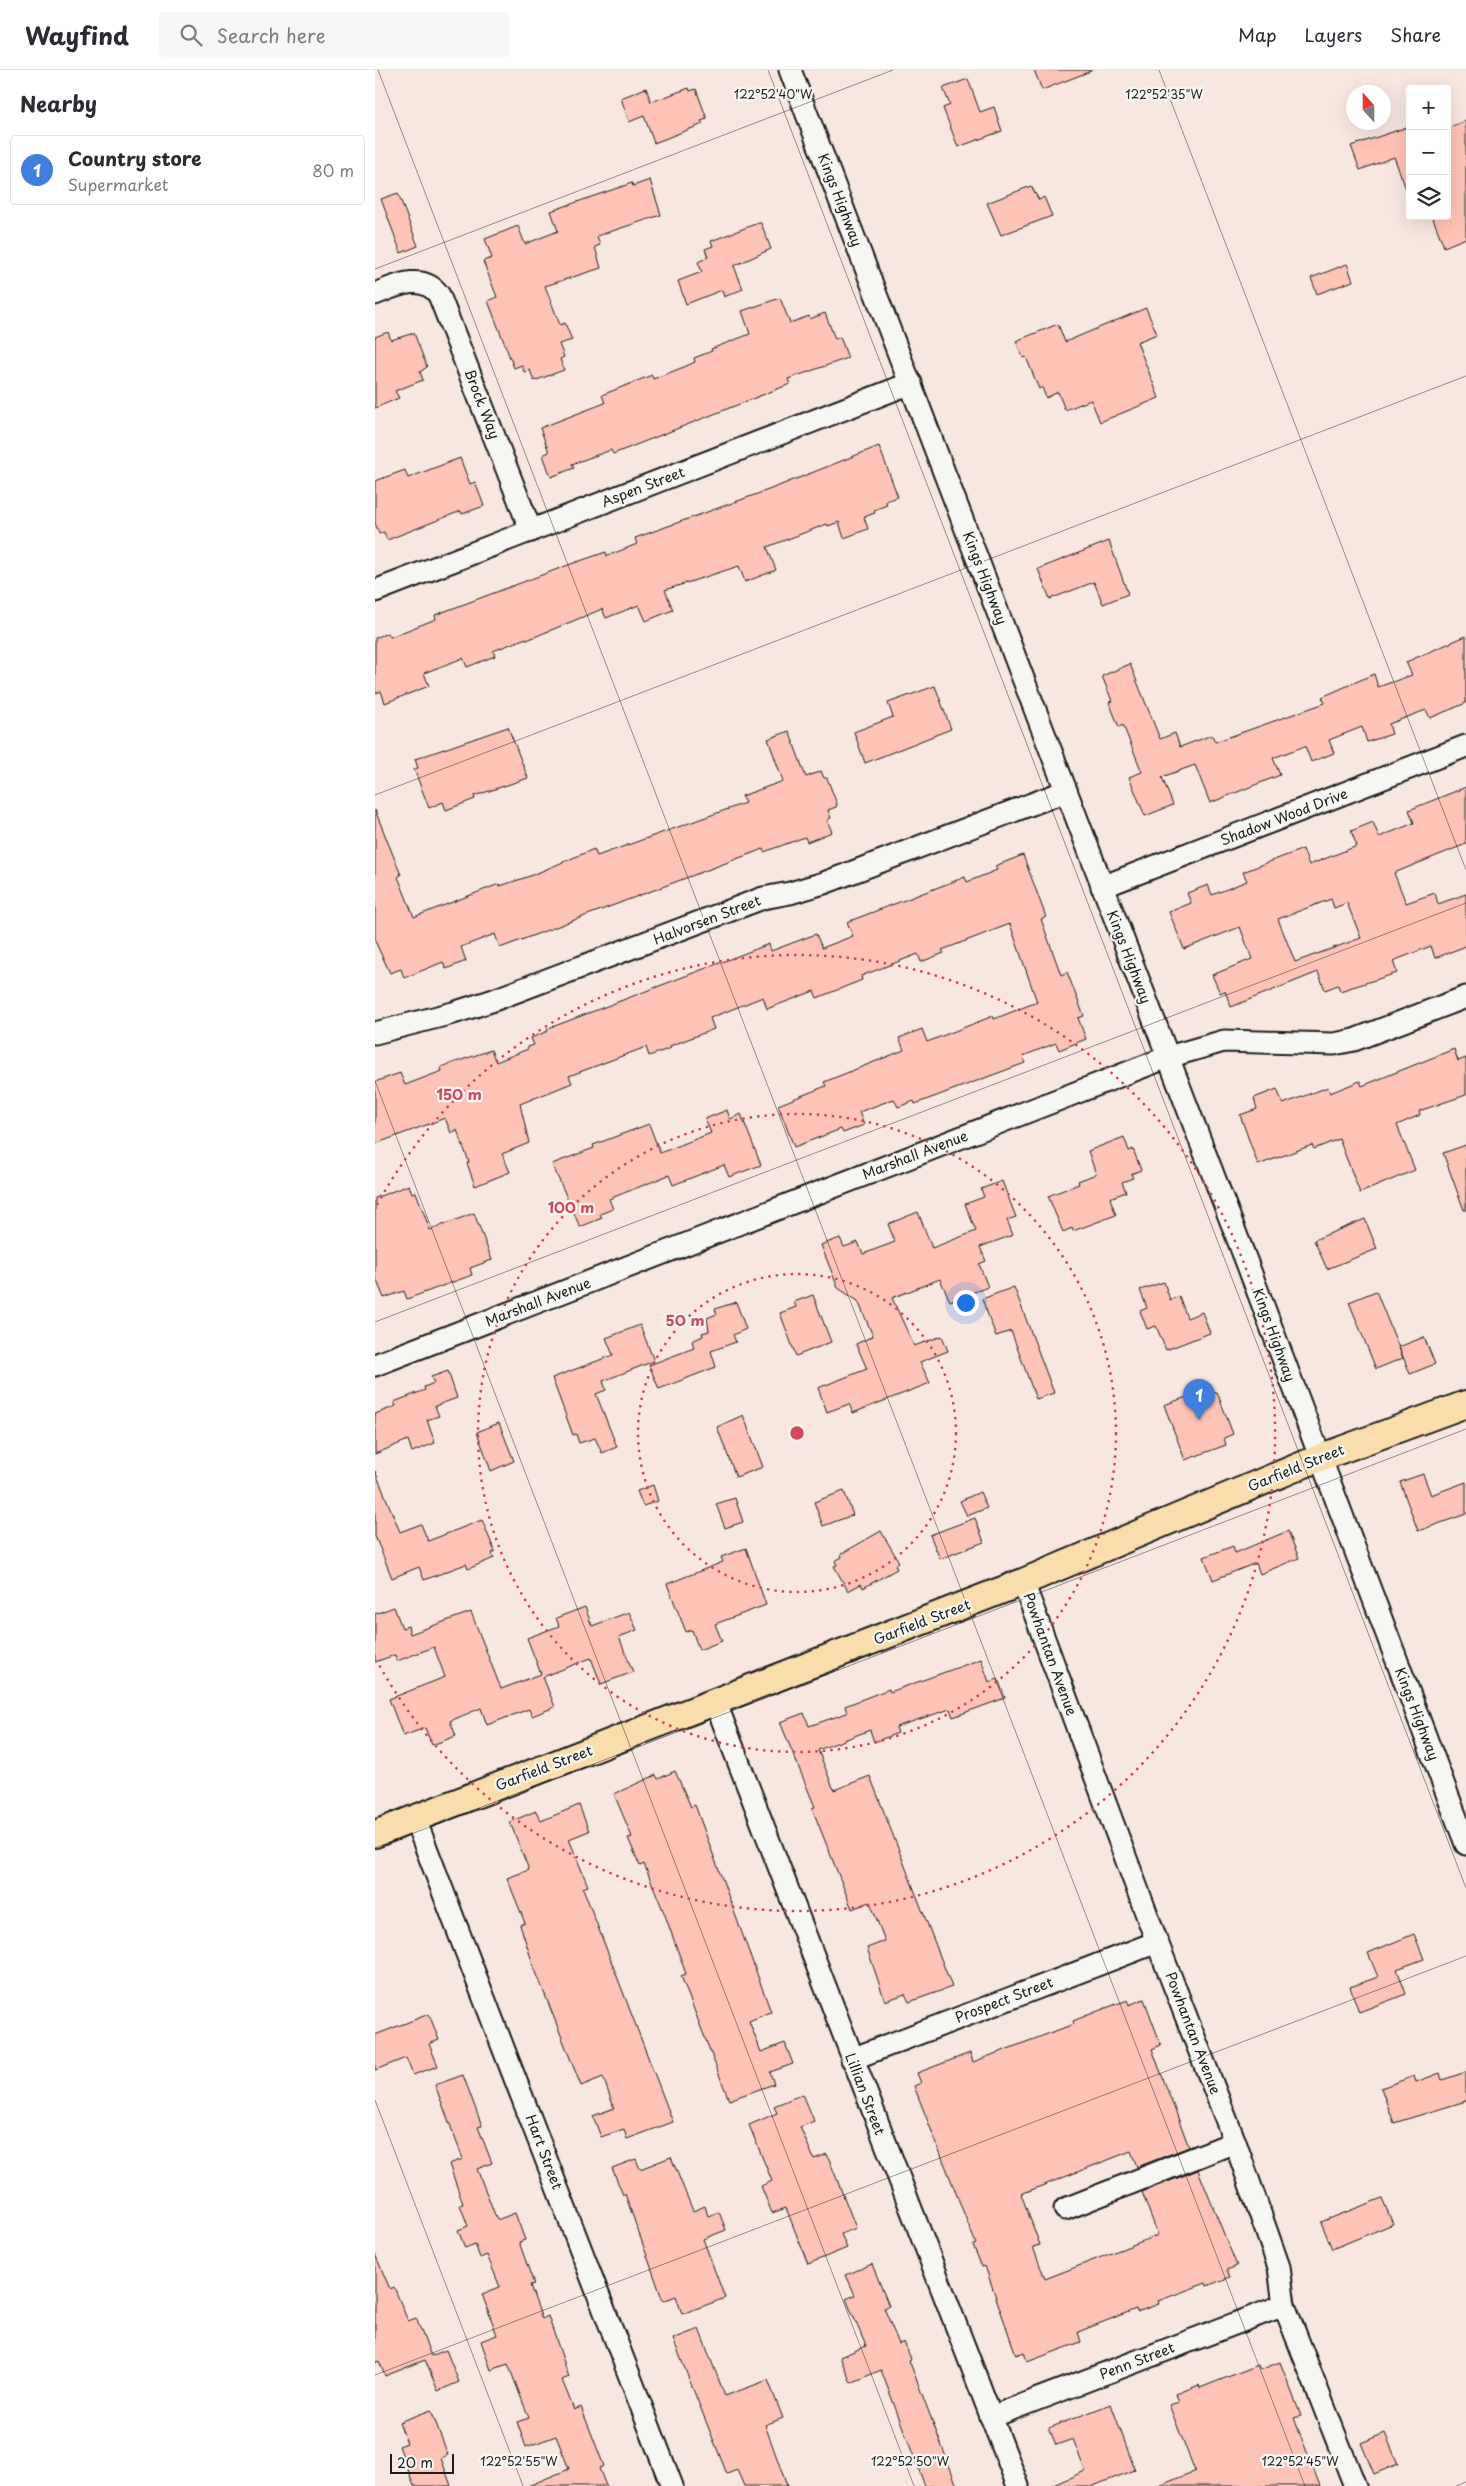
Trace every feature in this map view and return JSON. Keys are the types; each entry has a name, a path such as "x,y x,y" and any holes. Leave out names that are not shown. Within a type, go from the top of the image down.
{"main road":[{"name":"Garfield Street","path":"375,1834 1023,1582 1319,1458 1466,1404"}],"street":[{"name":"Kings Highway","path":"790,70 911,383 1466,1844"},
{"name":"Brock Way","path":"375,294 404,282 424,283 435,289 439,295 531,531"},
{"name":"Aspen Street","path":"375,591 911,383"},
{"name":"Shadow Wood Drive","path":"1103,887 1466,746"},
{"name":"Halvorsen Street","path":"375,1033 491,1001 763,898 824,883 1066,791"},
{"name":"Marshall Avenue","path":"375,1365 1167,1057 1224,1041 1335,1044 1354,1040 1466,997"},
{"name":"Powhantan Avenue","path":"1023,1582 1157,1942 1235,2142 1279,2267 1284,2305 1355,2486"},
{"name":"Lillian Street","path":"715,1702 1018,2486"},
{"name":"Hart Street","path":"415,1819 672,2486"},
{"name":"Prospect Street","path":"852,2059 1157,1942"},
{"path":"1065,2209 1235,2142"},
{"name":"Penn Street","path":"991,2418 1284,2305"}],"building":[{"path":"1034,70 1091,70 1091,71 1042,90"},
{"path":"968,79 980,112 994,107 1002,131 958,147 943,108 950,105 943,88"},
{"path":"646,88 651,102 689,88 690,91 696,89 707,119 701,121 703,124 654,143 644,116 629,122 621,98"},
{"path":"1466,121 1466,238 1444,247 1434,220 1451,220 1451,127"},
{"path":"1406,127 1406,189 1394,157 1360,170 1351,146"},
{"path":"650,180 661,215 597,236 600,245 595,247 601,268 545,286 560,325 565,323 572,340 559,344 564,357 560,359 564,370 534,381 530,370 524,372 522,365 514,368 488,301 497,297 483,261 492,258 485,239 518,226 525,244 558,231 551,211 632,183 633,186"},
{"path":"1031,186 1039,200 1044,197 1052,216 1001,235 987,203"},
{"path":"398,193 418,246 401,253 381,199"},
{"path":"761,223 771,249 734,266 743,289 724,297 722,290 686,304 678,281 702,272 698,262 708,257 705,249 713,246 711,241"},
{"path":"1347,264 1353,281 1317,294 1311,278"},
{"path":"780,298 790,323 809,316 810,319 825,313 835,339 840,337 848,358 788,379 790,384 613,454 611,450 572,464 574,468 551,477 543,455 549,452 540,428 605,403 602,395 652,375 653,379 684,367 695,362 694,358 712,351 711,349 750,334 742,311"},
{"path":"1146,308 1157,334 1137,342 1159,398 1100,422 1091,400 1065,410 1058,392 1046,398 1042,387 1039,389 1026,357 1023,358 1016,341 1058,324 1065,342"},
{"path":"388,332 391,340 414,333 427,367 420,372 423,380 395,391 399,398 375,408 375,337"},
{"path":"879,446 898,497 886,501 887,505 874,510 875,513 864,517 868,529 844,538 839,522 828,526 827,524 767,547 776,570 745,582 739,566 665,590 673,610 646,621 639,605 606,618 602,609 527,640 526,638 493,651 495,656 467,667 463,658 424,673 429,686 385,703 381,691 375,694 375,638 388,633 390,637 436,619 435,615 571,564 606,552 607,556 637,544 635,538 771,489"},
{"path":"460,458 470,484 475,482 484,506 462,514 461,511 387,540 384,532 379,534 375,523 375,481 405,470 408,478"},
{"path":"1109,541 1128,594 1103,604 1094,582 1050,599 1038,569"},
{"path":"1466,636 1466,703 1430,718 1426,710 1389,724 1392,734 1367,742 1362,727 1329,740 1334,753 1311,762 1305,746 1273,758 1280,775 1210,803 1195,765 1162,777 1173,805 1145,816 1129,777 1142,772 1123,725 1119,727 1109,702 1112,701 1102,676 1130,664 1160,739 1175,733 1180,747 1212,735 1215,742 1325,703 1322,697 1374,674 1378,687 1412,675 1406,662"},
{"path":"935,686 951,729 865,763 854,732 893,717 888,703"},
{"path":"508,727 528,778 474,796 475,799 446,810 443,802 429,808 414,769 418,768 415,759"},
{"path":"789,731 806,777 821,771 824,778 827,778 837,804 836,807 828,810 831,818 827,820 832,832 807,842 805,837 764,852 763,849 500,948 495,934 461,947 466,961 446,969 443,962 404,978 401,969 390,973 375,941 375,810 401,875 398,877 414,917 499,884 500,886 530,876 594,849 597,856 745,803 742,796 783,781 768,739"},
{"path":"1466,787 1466,844 1394,873 1406,903 1435,893 1438,904 1466,894 1466,946 1435,958 1431,946 1393,961 1397,973 1340,991 1338,985 1325,990 1318,972 1231,1007 1225,991 1220,993 1212,975 1252,959 1240,927 1184,949 1169,912 1191,903 1187,893 1208,885 1212,895 1247,881 1243,872 1303,849 1309,865 1357,846 1351,831 1373,822 1379,837 1414,823 1409,810","holes":["1331,899 1334,908 1347,903 1361,938 1295,962 1278,919"]},
{"path":"1023,855 1046,917 1041,919 1061,975 1067,972 1084,1016 1078,1018 1086,1039 1059,1050 1056,1043 1023,1056 1025,1063 915,1104 914,1101 898,1107 894,1099 859,1112 864,1125 843,1133 841,1129 794,1147 778,1105 826,1086 824,1082 904,1050 899,1038 922,1029 927,1042 993,1016 994,1019 1037,1002 1010,924 942,950 944,953 921,962 918,954 861,976 862,980 817,998 814,991 767,1009 763,997 710,1018 714,1029 670,1046 671,1048 649,1056 646,1047 569,1076 572,1083 520,1104 529,1143 502,1154 510,1172 475,1186 467,1163 469,1162 457,1130 451,1133 445,1118 375,1144 375,1082 400,1073 405,1085 442,1071 441,1067 491,1050 496,1062 528,1049 528,1047 534,1045 531,1038 548,1031 547,1029 769,944 771,951 816,934 822,948 853,936 847,922 965,877 967,882 997,870 995,866"},
{"path":"1454,1049 1458,1061 1466,1058 1466,1095 1419,1111 1420,1115 1397,1125 1415,1170 1360,1193 1339,1139 1314,1149 1312,1145 1258,1165 1240,1115 1257,1109 1254,1098 1277,1089 1283,1104 1328,1087 1330,1093 1360,1081 1362,1086"},
{"path":"727,1110 730,1119 741,1114 761,1165 729,1177 724,1165 673,1185 669,1175 609,1199 613,1209 600,1214 602,1218 580,1227 552,1164 594,1148 593,1145 649,1124 660,1153 711,1133 705,1119"},
{"path":"1124,1137 1129,1151 1133,1149 1141,1170 1131,1174 1133,1178 1122,1182 1126,1192 1110,1198 1116,1215 1073,1231 1072,1228 1063,1232 1048,1196 1079,1184 1078,1181 1096,1174 1088,1151"},
{"path":"1466,1145 1466,1210 1464,1210 1443,1153"},
{"path":"1002,1181 1016,1217 1007,1220 1013,1235 980,1247 986,1261 979,1264 988,1287 950,1301 940,1279 892,1298 914,1346 942,1336 948,1351 920,1362 930,1383 853,1413 849,1404 827,1412 818,1388 867,1369 856,1344 873,1336 858,1301 838,1288 821,1245 840,1238 844,1247 858,1242 863,1254 895,1242 888,1224 918,1212 932,1248 976,1231 965,1204 984,1197 981,1189"},
{"path":"409,1185 412,1193 416,1192 430,1230 474,1213 492,1260 470,1268 472,1275 407,1299 404,1291 384,1298 375,1276 375,1198"},
{"path":"1365,1219 1377,1249 1327,1269 1314,1240"},
{"path":"1164,1282 1170,1300 1179,1296 1187,1318 1202,1312 1210,1333 1166,1350 1156,1326 1147,1329 1140,1311 1147,1308 1140,1290"},
{"path":"1014,1287 1054,1393 1036,1399 1011,1331 996,1336 982,1299"},
{"path":"1376,1291 1403,1358 1376,1369 1349,1302"},
{"path":"813,1295 831,1342 796,1356 780,1313 796,1307 794,1302"},
{"path":"736,1302 746,1329 733,1335 736,1342 711,1351 716,1367 659,1389 649,1365 694,1348 692,1341 703,1336 702,1333 709,1331 707,1318 717,1314 715,1309"},
{"path":"640,1325 654,1361 603,1381 606,1390 596,1394 617,1447 602,1453 595,1438 579,1443 576,1434 573,1435 552,1378 613,1355 606,1338"},
{"path":"1424,1337 1435,1364 1410,1374 1399,1347"},
{"path":"448,1371 457,1398 435,1406 439,1416 427,1420 435,1443 412,1452 408,1440 375,1454 375,1414 396,1406 394,1402 425,1390 424,1387 434,1383 431,1377"},
{"path":"1206,1390 1208,1395 1217,1392 1233,1434 1224,1438 1226,1445 1185,1460 1164,1405"},
{"path":"743,1415 763,1467 736,1477 717,1427"},
{"path":"499,1423 514,1461 491,1471 477,1432"},
{"path":"375,1471 400,1532 421,1524 428,1541 482,1520 495,1552 492,1553 494,1558 468,1569 466,1564 424,1580 419,1567 392,1578 375,1536"},
{"path":"1423,1474 1431,1495 1466,1482 1466,1514 1418,1531 1400,1482"},
{"path":"653,1485 658,1501 643,1506 637,1491"},
{"path":"844,1491 853,1515 823,1526 814,1502"},
{"path":"980,1492 987,1508 967,1516 960,1501"},
{"path":"735,1498 743,1522 725,1528 716,1504"},
{"path":"975,1518 984,1542 940,1559 930,1535"},
{"path":"881,1531 899,1562 895,1565 897,1569 863,1588 861,1584 848,1591 834,1566 837,1565 835,1561 842,1557 841,1554"},
{"path":"1288,1531 1299,1558 1260,1574 1256,1563 1213,1580 1204,1557 1233,1546 1235,1553"},
{"path":"746,1548 766,1605 715,1624 722,1641 699,1650 692,1630 686,1632 667,1584 723,1562 721,1557"},
{"path":"394,1607 402,1628 408,1626 410,1634 471,1612 501,1689 541,1674 527,1638 559,1626 556,1618 585,1607 592,1626 629,1612 637,1630 619,1637 633,1672 601,1684 591,1658 543,1677 555,1707 532,1716 529,1709 487,1725 481,1708 450,1721 456,1736 432,1745 425,1728 403,1736 389,1699 445,1677 434,1647 397,1661 395,1655 375,1662 375,1614"},
{"path":"981,1659 989,1682 998,1679 1005,1698 953,1717 950,1709 896,1727 898,1733 874,1742 870,1730 818,1750 834,1790 870,1776 952,1987 909,2002 905,1994 885,2001 867,1948 885,1941 870,1902 852,1909 812,1808 815,1807 780,1722 804,1713 809,1726 847,1713 845,1706 889,1689 890,1692"},
{"path":"675,1771 691,1807 695,1805 771,2012 749,2021 761,2052 785,2043 793,2064 770,2072 774,2084 729,2100 681,1976 686,1974 665,1915 644,1864 640,1866 628,1838 632,1837 614,1794 656,1775 658,1779"},
{"path":"579,1805 589,1831 569,1839 588,1886 583,1888 673,2122 627,2139 624,2129 601,2137 593,2116 614,2108 603,2077 581,2086 534,1967 520,1925 525,1923 507,1878 529,1870 510,1822 536,1811 541,1821"},
{"path":"1414,1934 1424,1959 1397,1969 1406,1994 1359,2012 1350,1987 1378,1977 1368,1953"},
{"path":"1144,1999 1161,2045 1152,2049 1189,2147 1137,2167 1131,2151 1021,2194 1040,2245 1033,2247 1045,2279 1158,2235 1142,2192 1198,2170 1237,2266 1227,2270 1230,2277 1207,2286 1206,2283 1158,2301 1159,2304 1137,2312 1136,2309 1078,2332 1081,2342 1027,2362 1024,2352 1016,2355 985,2266 982,2267 973,2245 976,2244 914,2086 921,2083 917,2073 970,2053 973,2062 1074,2024 1073,2021 1103,2009 1128,2000 1129,2005"},
{"path":"429,2014 439,2040 429,2044 438,2066 413,2075 406,2058 375,2070 375,2035"},
{"path":"1466,2072 1466,2101 1394,2123 1381,2088 1414,2076 1416,2082 1440,2073 1442,2080"},
{"path":"463,2075 482,2126 478,2127 492,2163 477,2169 497,2220 515,2213 525,2240 519,2242 534,2284 530,2285 542,2319 548,2316 569,2377 562,2380 574,2410 581,2407 604,2466 599,2468 606,2486 528,2486 569,2469 556,2436 526,2447 517,2422 529,2418 508,2364 491,2370 481,2341 497,2335 482,2294 500,2287 487,2255 480,2258 475,2244 465,2248 458,2230 468,2226 460,2205 463,2204 449,2164 463,2159 435,2085"},
{"path":"803,2094 814,2121 800,2127 814,2159 827,2154 856,2228 841,2234 847,2248 808,2264 786,2208 772,2213 761,2186 772,2181 749,2125 777,2113 774,2106"},
{"path":"671,2157 693,2211 705,2206 708,2216 719,2212 726,2230 703,2239 725,2298 682,2314 676,2296 663,2301 625,2194 623,2195 612,2168 636,2159 640,2169"},
{"path":"1382,2198 1393,2224 1332,2249 1321,2222"},
{"path":"375,2254 390,2289 394,2287 408,2321 416,2318 431,2356 446,2350 459,2382 438,2391 425,2360 385,2376 379,2361 375,2363"},
{"path":"872,2264 889,2306 884,2308 899,2344 904,2342 911,2359 909,2360 957,2486 925,2486 881,2370 851,2383 840,2357 866,2346 846,2299 855,2295 846,2275"},
{"path":"699,2329 725,2396 768,2380 783,2418 765,2425 787,2486 744,2486 737,2470 727,2474 673,2339"},
{"path":"1280,2362 1301,2416 1294,2418 1320,2486 1159,2486 1195,2471 1169,2405 1179,2402 1176,2394 1199,2385 1200,2388 1258,2365 1260,2370"},
{"path":"1111,2404 1135,2470 1093,2486 1051,2486 1085,2471 1073,2439 1056,2445 1049,2428"},
{"path":"431,2410 448,2455 441,2458 451,2486 414,2486 399,2446 407,2443 399,2422"},
{"path":"1385,2433 1398,2464 1374,2474 1361,2443"}],"place":[{"name":"Country store","path":"1199,1420"}]}
